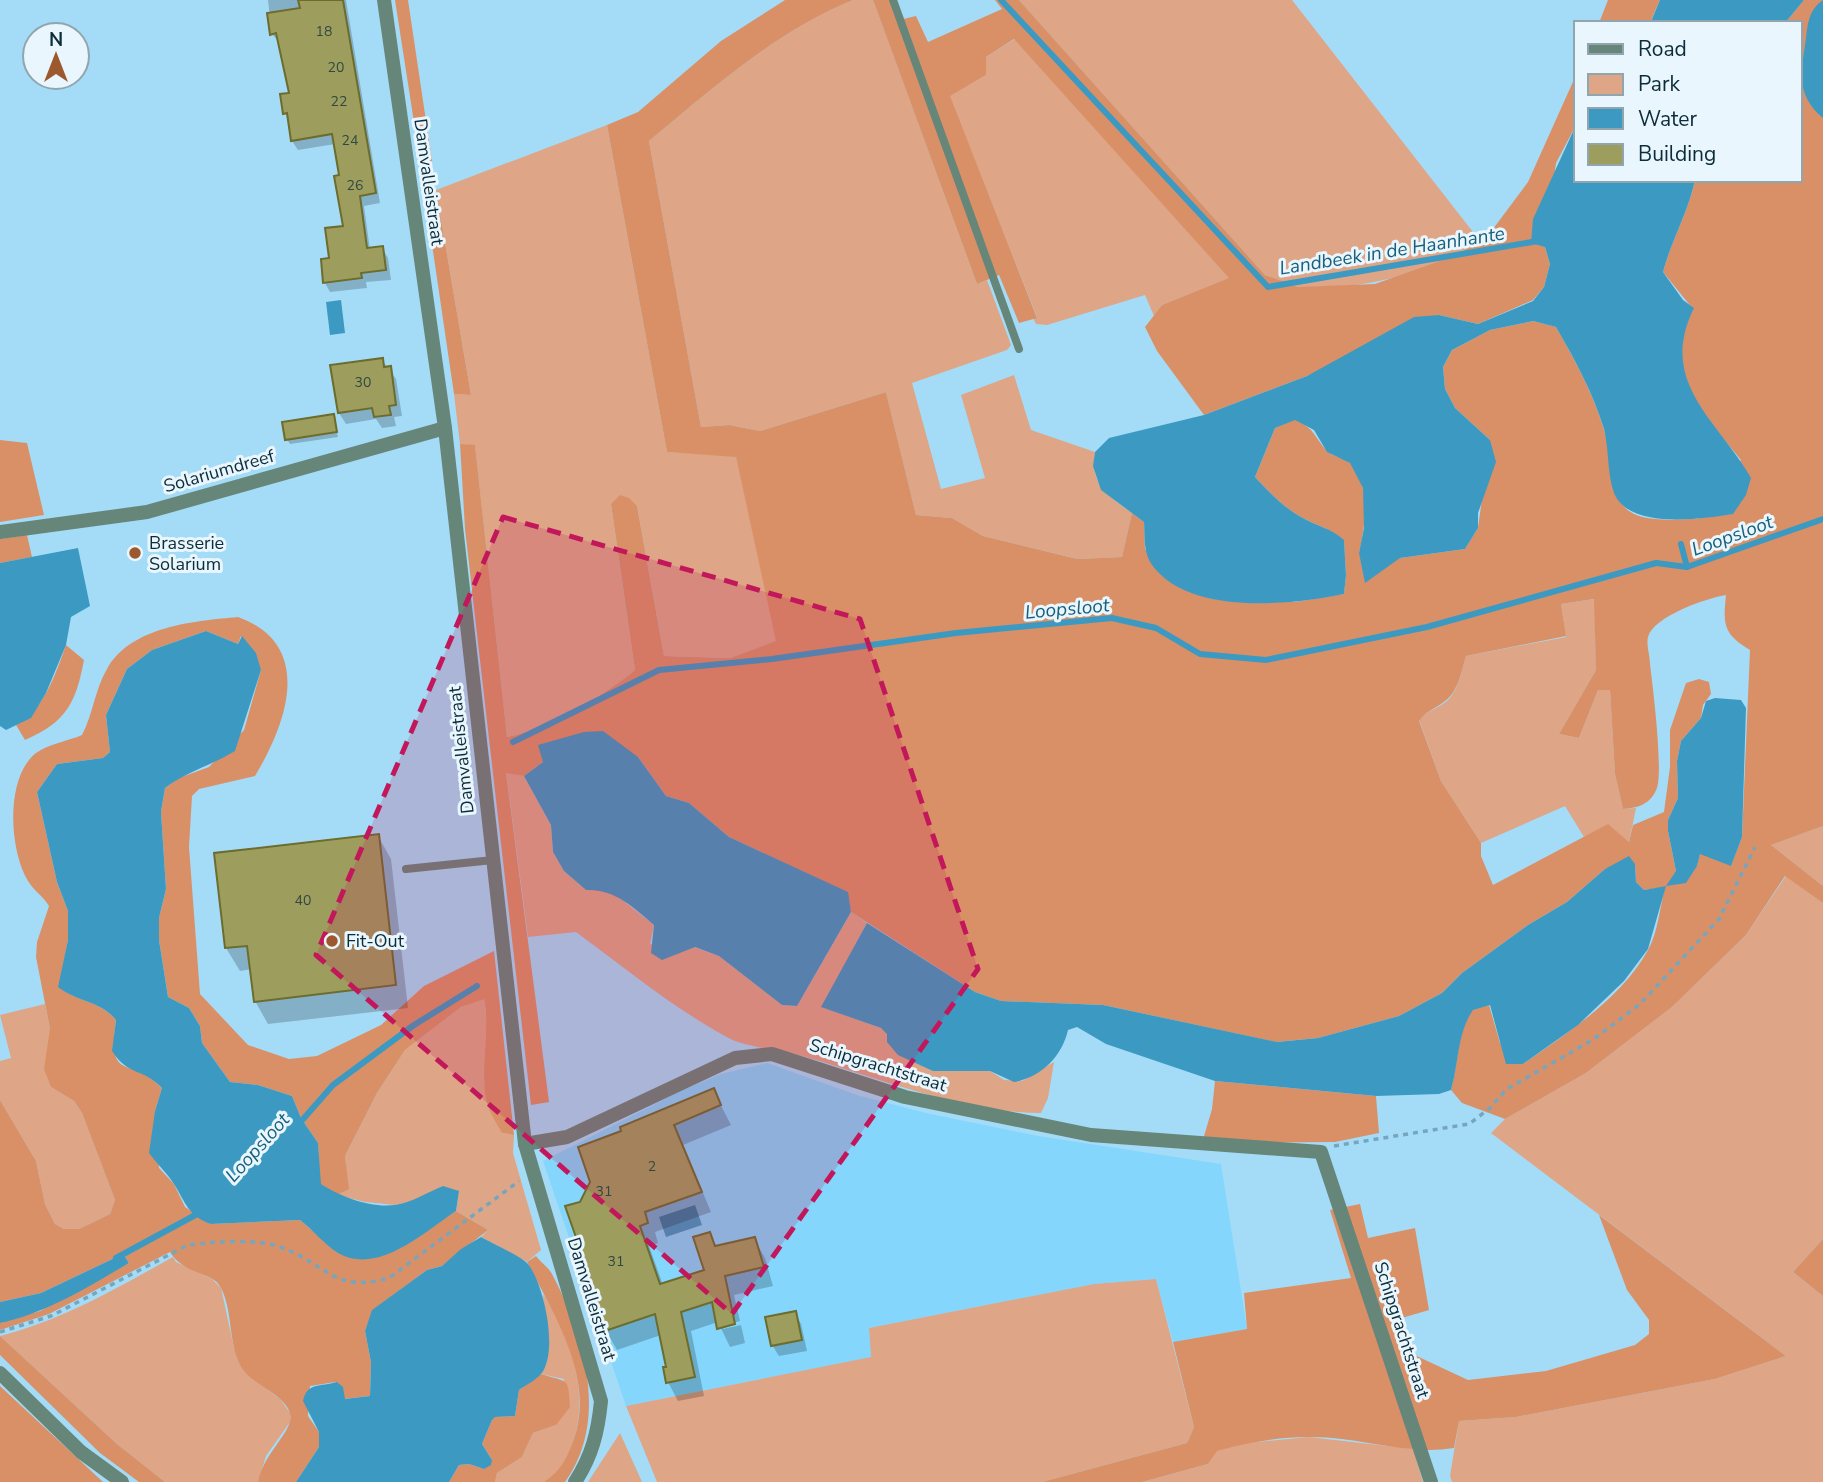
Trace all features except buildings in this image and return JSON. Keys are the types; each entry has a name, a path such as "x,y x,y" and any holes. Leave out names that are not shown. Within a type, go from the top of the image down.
{"street":[{"name":"Damvalleistraat","path":"384,0 445,428 525,1144 601,1401 599,1430 585,1467 575,1482"},
{"name":"Solariumdreef","path":"0,532 147,512 445,428"},
{"name":"Schipgrachtstraat","path":"525,1144 567,1137 734,1058 772,1054 905,1097 1091,1135 1321,1152 1431,1482"},
{"path":"0,1373 81,1452 122,1482"}],"lane":[{"path":"893,0 1019,349"},
{"path":"406,869 493,860"}],"path":[{"path":"1321,1152 1325,1148 1469,1124 1490,1108 1507,1089 1594,1039 1640,1004 1719,919 1755,847"},
{"path":"0,1332 51,1316 188,1245 209,1242 277,1245 306,1258 348,1284 366,1285 389,1278 532,1172"}],"highlighted area":[{"path":"503,517 860,619 978,969 732,1314 316,955"}],"shaded area":[{"path":"395,0 408,0 432,161 420,161"},
{"path":"785,0 853,0 824,13 771,45 649,141 701,427 729,425 760,431 886,392 916,515 952,518 983,536 1077,559 1122,557 1132,513 1144,522 1145,549 1174,582 1212,599 1295,602 1344,594 1344,541 1288,509 1255,477 1275,428 1295,419 1310,430 1328,452 1350,463 1357,472 1362,482 1365,506 1359,553 1400,558 1465,549 1478,528 1490,440 1455,408 1445,389 1443,367 1452,350 1490,330 1533,321 1556,327 1586,382 1603,426 1614,488 1622,504 1629,511 1644,517 1662,520 1698,519 1741,460 1700,408 1691,391 1684,372 1682,353 1685,332 1693,309 1663,272 1694,182 1802,182 1802,21 1787,21 1804,0 1823,0 1823,826 1771,845 1823,886 1823,903 1785,876 1746,935 1672,1007 1586,1073 1505,1119 1462,1103 1451,1090 1461,1035 1468,1016 1475,1009 1489,1005 1500,1043 1523,1064 1592,1014 1637,968 1648,950 1656,927 1665,887 1644,890 1636,882 1635,864 1605,869 1567,902 1528,925 1462,973 1442,993 1399,1016 1318,1038 1276,1042 1103,1005 1001,1001 975,992 851,912 847,892 729,837 689,803 666,796 638,757 543,762 524,776 506,773 549,1102 531,1105 465,529 460,444 475,445 507,737 539,728 574,711 635,670 611,504 620,495 629,498 637,506 664,656 730,658 776,641 736,457 667,452 607,125 638,112 721,41","holes":["1726,595 1725,621 1734,639 1750,650 1742,837 1731,865 1700,853 1697,866 1676,871 1668,831 1668,820 1678,798 1677,761 1681,741 1701,718 1703,705 1711,694 1709,682 1699,679 1686,683 1670,730 1670,767 1664,812 1633,825 1629,842 1608,824 1493,885 1481,856 1481,843 1441,781 1419,721 1453,692 1466,656 1566,636 1561,604 1594,599 1596,670 1559,734 1579,738 1598,690 1610,690 1615,774 1623,809 1634,808 1651,798 1659,778 1648,637 1652,629 1670,615"]},
{"path":"873,0 890,0 899,20 916,16 928,42 1002,9 995,0 1019,0 1265,275 1298,287 1375,284 1454,256 1487,237 1528,182 1574,79 1574,129 1556,163 1545,247 1550,264 1544,287 1533,300 1478,324 1439,315 1307,376 1204,415 1157,351 1145,327 1162,305 1229,278 1014,39 986,57 986,75 950,96 1037,318 1019,323 999,275 977,284"},
{"path":"1608,0 1660,0 1653,21 1600,21"},
{"path":"424,190 436,190 471,395 454,394"},
{"path":"0,440 27,443 44,515 0,522"},
{"path":"27,535 32,557 0,563 0,539"},
{"path":"238,617 262,630 278,646 286,666 287,687 277,733 255,776 199,789 192,796 189,847 200,994 248,1045 289,1059 317,1056 381,1025 424,986 494,951 514,1135 502,1133 487,1103 484,1078 484,999 461,1007 405,1050 377,1093 345,1156 349,1189 337,1195 320,1184 318,1143 301,1118 292,1096 258,1085 230,1082 202,1043 200,1026 189,1008 168,997 159,940 159,918 166,889 161,812 165,788 179,778 209,767 244,730 261,670 241,636 238,644 206,631 152,650 127,669 106,715 110,752 103,758 57,764 37,792 57,882 68,911 68,940 59,987 110,1014 116,1020 114,1040 118,1061 150,1078 162,1088 155,1111 159,1168 174,1184 185,1207 211,1224 300,1220 337,1252 393,1251 456,1211 488,1230 442,1266 427,1270 373,1310 365,1331 371,1362 370,1396 344,1399 336,1382 310,1386 308,1416 319,1432 319,1447 296,1482 258,1482 265,1464 288,1427 290,1413 281,1399 249,1377 239,1362 221,1288 212,1279 183,1265 170,1252 49,1314 0,1330 0,1323 40,1311 129,1263 123,1254 41,1293 0,1302 0,1100 36,1161 45,1204 55,1224 64,1229 79,1229 110,1214 115,1200 82,1113 74,1101 51,1087 44,1069 50,1029 36,957 37,942 49,906 28,881 17,851 13,814 19,779 26,764 36,753 82,735 107,669 132,643 165,628"},
{"path":"66,645 84,660 73,699 51,726 25,740 16,725 34,711 41,701"},
{"path":"767,1063 857,1095 926,1113 1038,1136 1221,1164 1247,1329 1173,1342 1156,1279 1094,1284 869,1328 872,1357 626,1406 543,1161 681,1091 721,1074"},
{"path":"1215,1081 1376,1096 1379,1133 1335,1142 1202,1143 1212,1109"},
{"path":"1360,1204 1368,1238 1415,1228 1429,1310 1395,1320 1406,1351 1468,1380 1546,1371 1635,1345 1649,1334 1649,1320 1627,1290 1599,1215 1786,1356 1715,1379 1516,1417 1459,1421 1454,1448 1418,1450 1345,1439 1285,1438 1217,1451 1208,1464 1142,1482 1042,1482 1187,1443 1194,1427 1173,1342 1247,1329 1244,1293 1351,1278 1330,1210"},
{"path":"1823,1239 1823,1296 1793,1272"},
{"path":"536,1256 551,1273 565,1300 575,1325 588,1379 586,1433 578,1458 565,1482 544,1482 559,1469 574,1439 579,1416 579,1393 568,1347 527,1262"},
{"path":"0,1336 117,1444 165,1482 139,1482 100,1453 0,1355"},
{"path":"541,1374 562,1380 569,1390 570,1407 556,1425 533,1433 522,1457 497,1473 495,1482 449,1482 459,1465 469,1464 484,1469 492,1460 482,1444 492,1420 494,1417 515,1416 519,1390"},
{"path":"0,1386 103,1482 0,1482"}],"green space":[{"path":"853,0 873,0 977,284 987,280 1011,345 1007,350 912,383 941,489 985,478 961,395 1014,375 1031,430 1095,452 1095,473 1098,481 1108,494 1132,513 1122,557 1077,559 983,536 952,518 916,515 886,392 760,431 729,425 701,427 649,141 771,45 824,13"},
{"path":"1019,0 1292,0 1480,241 1416,271 1371,283 1300,287 1265,275"},
{"path":"1015,39 1230,278 1162,305 1154,316 1145,295 1047,325 1036,324 1033,318 1037,317 949,96 986,75 986,57"},
{"path":"607,125 667,452 736,456 777,641 730,658 664,656 637,506 611,504 635,670 608,690 557,720 507,737 475,446 460,444 454,394 471,395 436,190"},
{"path":"1595,599 1596,670 1559,734 1579,738 1598,690 1610,690 1615,774 1623,809 1636,808 1629,842 1608,825 1584,837 1565,806 1481,843 1441,781 1419,720 1451,696 1466,656 1566,637 1561,604"},
{"path":"506,772 524,776 551,825 553,852 564,871 586,890 603,889 616,895 654,925 650,944 686,950 694,947 719,956 782,1005 797,1006 851,912 867,923 822,1007 881,1028 933,1071 990,1071 1004,1080 1022,1081 1054,1062 1048,1098 1041,1113 980,1107 950,1100 802,1056 733,1040 686,1013 576,932 528,937"},
{"path":"1823,826 1823,886 1771,845"},
{"path":"1786,876 1823,903 1823,1239 1793,1272 1823,1296 1823,1482 1452,1482 1450,1476 1459,1421 1516,1417 1715,1379 1786,1356 1491,1133 1505,1119 1586,1073 1672,1007 1746,935"},
{"path":"484,998 489,1040 484,1082 502,1133 514,1135 513,1153 541,1250 527,1262 481,1237 488,1230 456,1211 459,1191 395,1205 365,1202 337,1195 348,1189 345,1156 377,1093 405,1050 461,1007"},
{"path":"45,1004 50,1029 51,1087 74,1101 82,1113 115,1200 110,1214 79,1229 64,1229 55,1224 45,1204 36,1161 0,1100 0,1061 11,1058 0,1015"},
{"path":"173,1257 176,1262 212,1279 221,1288 234,1348 245,1372 281,1400 290,1413 290,1422 266,1456 258,1482 165,1482 117,1444 0,1336 68,1312"},
{"path":"1156,1279 1194,1427 1187,1443 1042,1482 657,1482 626,1406 871,1357 869,1328 1094,1284"},
{"path":"543,1294 564,1333 577,1375 579,1418 574,1439 562,1466 548,1480 495,1482 497,1473 522,1457 533,1433 556,1425 564,1379 541,1374 547,1362"},
{"path":"620,1433 642,1482 588,1482"},
{"path":"1309,1437 1413,1449 1423,1482 1142,1482 1208,1464 1216,1451 1246,1443"}],"water":[{"path":"1660,0 1804,0 1787,21 1652,19"},
{"path":"1823,0 1823,118 1808,100 1802,71 1810,17"},
{"path":"1574,129 1574,182 1694,182 1663,272 1683,300 1694,308 1684,334 1683,358 1687,379 1696,399 1751,478 1746,495 1733,514 1668,519 1635,513 1622,505 1612,486 1604,429 1583,377 1556,327 1533,321 1490,330 1452,350 1443,367 1445,389 1455,408 1490,440 1496,462 1478,513 1478,528 1465,549 1400,558 1365,583 1359,553 1364,528 1363,488 1350,463 1327,452 1314,430 1295,420 1275,428 1255,477 1288,509 1344,540 1344,594 1270,603 1215,599 1190,593 1169,581 1152,565 1147,555 1144,522 1101,490 1093,466 1095,452 1109,438 1204,415 1307,376 1414,317 1439,315 1478,324 1533,301 1544,287 1550,264 1545,247 1531,243 1533,219"},
{"path":"341,300 345,333 330,335 326,302"},
{"path":"78,548 90,606 71,617 66,645 46,693 31,718 6,730 0,726 0,563"},
{"path":"206,631 238,644 242,636 256,653 261,670 235,751 165,788 161,812 166,889 159,918 159,940 168,997 189,1008 200,1026 202,1043 230,1082 258,1085 292,1096 301,1118 318,1143 321,1184 337,1193 376,1205 407,1202 443,1186 459,1191 456,1211 415,1240 384,1255 353,1259 338,1253 300,1220 211,1224 197,1217 149,1153 155,1111 162,1088 148,1077 124,1065 112,1051 116,1020 110,1014 58,987 68,940 68,911 57,882 37,792 57,764 103,758 110,752 106,715 127,669 152,650"},
{"path":"1715,698 1741,700 1746,708 1742,837 1731,866 1700,854 1697,866 1686,883 1666,886 1676,871 1668,820 1678,798 1677,761 1681,741 1701,718 1706,701"},
{"path":"603,731 638,757 666,796 689,803 729,837 848,892 851,912 797,1006 782,1005 719,956 695,947 662,960 651,953 654,925 623,900 596,890 586,890 564,871 553,852 551,825 524,776 543,762 538,745 584,732"},
{"path":"1629,856 1635,864 1636,882 1644,890 1666,886 1648,949 1624,981 1578,1025 1523,1064 1506,1064 1490,1005 1473,1010 1461,1038 1451,1090 1439,1094 1376,1096 1215,1081 1106,1044 1077,1027 1068,1030 1056,1057 1049,1064 1024,1079 1014,1082 990,1071 933,1071 898,1055 887,1042 887,1034 881,1028 821,1007 867,923 975,992 1001,1001 1103,1005 1277,1042 1318,1038 1399,1016 1442,993 1462,973 1528,925 1567,902 1605,869"},
{"path":"695,1205 702,1225 666,1237 659,1217"},
{"path":"481,1237 528,1264 544,1302 549,1335 546,1364 539,1376 519,1390 515,1416 495,1417 492,1420 482,1444 492,1460 491,1465 484,1469 469,1464 459,1465 449,1482 296,1482 319,1447 319,1432 303,1401 308,1391 315,1386 337,1382 343,1387 345,1399 370,1396 371,1362 365,1331 372,1310 427,1270 442,1266 461,1249"},
{"path":"123,1254 129,1263 83,1290 34,1313 0,1323 0,1302 41,1293"}],"waterway":[{"name":"Landbeek in de Haanhante","path":"1001,0 1268,287 1538,241"},
{"name":"Loopsloot","path":"513,742 659,670 772,659 956,633 1112,618 1156,628 1200,654 1266,660 1427,627 1656,563 1687,567 1823,519"},
{"name":"Landbeek in de Haanhante","path":"1681,544 1687,567"},
{"name":"Loopsloot","path":"297,1126 333,1085 414,1025 477,986"},
{"name":"Loopsloot","path":"116,1258 199,1213"}],"place":[{"name":"Brasserie Solarium","path":"135,553"},
{"name":"Fit-Out","path":"332,941"}]}
